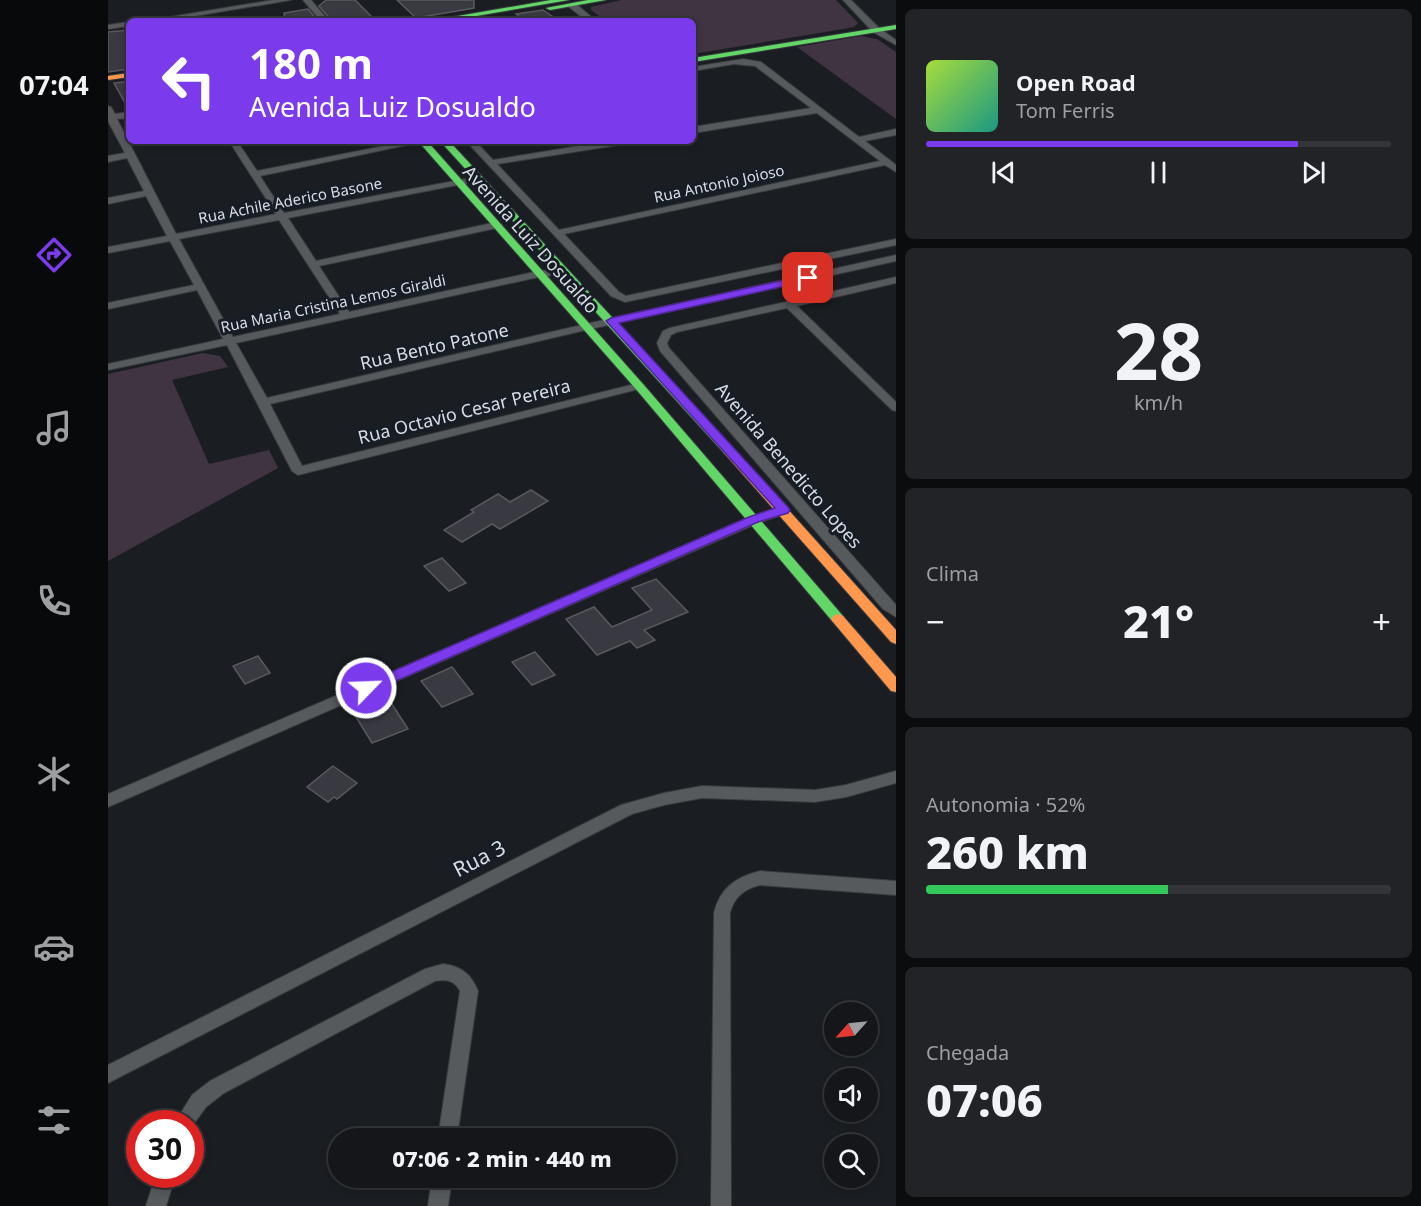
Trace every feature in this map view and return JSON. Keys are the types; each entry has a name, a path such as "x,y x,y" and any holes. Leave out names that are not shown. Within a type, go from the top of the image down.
{"street":[{"path":"170,18 287,0"},
{"path":"307,0 322,18"},
{"path":"454,18 568,2 602,0"},
{"path":"847,0 876,30 896,43"},
{"path":"486,18 568,2 588,18"},
{"path":"108,27 126,24"},
{"path":"696,60 896,27"},
{"path":"696,69 749,61 758,64 896,168"},
{"path":"108,72 126,69"},
{"path":"108,78 126,75"},
{"path":"696,130 817,110"},
{"path":"126,115 109,115 173,237 265,402"},
{"path":"858,140 896,132"},
{"path":"235,144 346,315"},
{"path":"255,174 407,144"},
{"name":"Avenida Luiz Dosualdo","path":"425,144 639,386 896,687"},
{"name":"Avenida Luiz Dosualdo","path":"447,144 783,510 896,639"},
{"path":"473,144 615,294 624,299 896,242"},
{"path":"490,163 607,144"},
{"path":"108,159 129,155"},
{"name":"Rua Antonio Joioso","path":"556,233 887,162"},
{"name":"Rua Achile Aderico Basone","path":"108,250 478,178"},
{"path":"108,201 150,193"},
{"path":"312,265 497,225"},
{"name":"Rua Bento Patone","path":"265,402 611,321 896,258"},
{"name":"Rua Maria Cristina Lemos Giraldi","path":"108,367 539,274 564,271"},
{"path":"789,304 896,280"},
{"path":"108,306 201,286"},
{"path":"789,304 896,408"},
{"name":"Avenida Benedicto Lopes","path":"789,304 674,330 663,338 664,349 880,597 896,612"},
{"name":"Rua Octavio Cesar Pereira","path":"265,402 298,471 639,386"},
{"path":"108,801 754,520 783,510"},
{"name":"Rua 3","path":"108,1074 627,809 658,799 692,794 725,792 770,797 815,796 856,789 896,777"},
{"path":"721,1206 722,913 729,895 739,885 752,879 768,878 896,888"},
{"path":"193,1110 199,1101 217,1087 431,974 443,971 455,973 465,980 470,991 449,1128"},
{"path":"156,1206 162,1188"},
{"path":"438,1206 441,1188"}],"shaded area":[{"path":"621,0 836,0 858,23 854,27 696,53 696,18 602,18 591,10 591,7"},
{"path":"861,36 877,39 896,52 896,119 797,47"},
{"path":"203,353 220,356 228,367 172,380 209,464 269,450 278,468 108,561 108,374"}],"building":[{"path":"326,0 355,0 373,18 329,18 319,6"},
{"path":"397,0 474,0 474,8 416,18"},
{"path":"308,9 316,18 285,18 284,13"},
{"path":"543,10 555,18 521,18 516,14"},
{"path":"126,30 126,69 108,72 108,32"},
{"path":"126,81 126,105 114,83"},
{"path":"531,490 548,501 500,529 492,524 462,542 444,530 498,494 510,502"},
{"path":"442,558 466,583 449,591 424,566"},
{"path":"656,579 688,612 644,630 655,640 637,648 630,641 597,655 566,619 594,607 612,627 652,610 632,588"},
{"path":"535,652 555,675 532,685 512,662"},
{"path":"258,656 270,673 245,684 233,666"},
{"path":"452,667 473,694 442,707 421,681"},
{"path":"388,698 408,729 372,743 353,712"},
{"path":"333,766 357,783 337,799 334,797 328,802 307,787"}],"traffic: fast":[{"path":"452,18 565,0"},
{"path":"550,8 602,0"},
{"path":"696,60 896,27"},
{"path":"425,144 639,386 838,619"},
{"path":"447,144 729,451"}],"traffic: slow":[{"path":"108,78 126,75"},
{"path":"729,451 896,639"},
{"path":"838,619 896,687"}],"route":[{"path":"366,688 754,520 783,510 611,321 808,278"}]}
